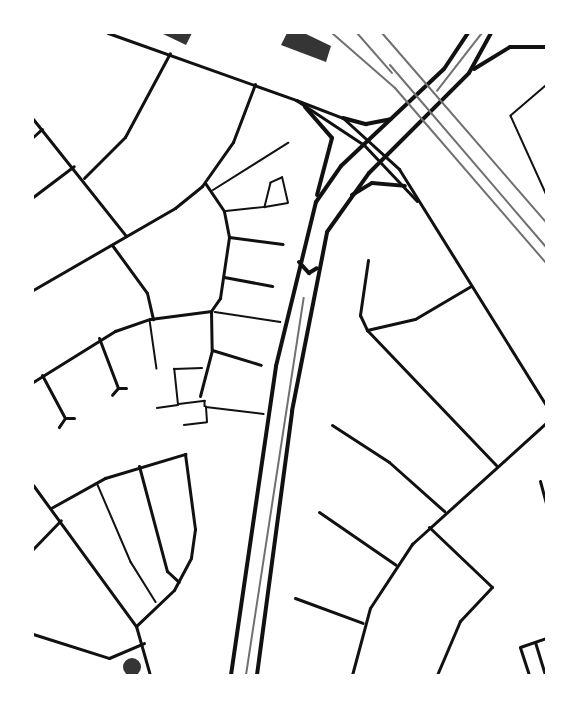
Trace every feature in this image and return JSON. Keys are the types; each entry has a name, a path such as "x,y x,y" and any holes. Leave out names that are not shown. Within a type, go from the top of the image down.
{"main road":[{"path":"316,202 331,177 444,69 468,33"},
{"path":"469,73 492,33"},
{"path":"257,675 264,589 317,268 327,232 349,196 469,73 510,47 546,47"},
{"path":"231,675 276,366 298,261 332,142 325,126 305,107"},
{"path":"343,118 366,124 392,119"},
{"path":"349,196 372,183 405,186"},
{"path":"298,261 309,273 317,268"}],"street":[{"path":"108,33 170,53 343,118 386,156 420,204 546,405"},
{"path":"84,178 125,137 170,53"},
{"path":"33,290 175,208 205,183 233,142 255,84"},
{"path":"296,99 364,145 382,160 420,204"},
{"path":"33,119 84,178 126,236"},
{"path":"33,137 42,129"},
{"path":"213,190 288,143"},
{"path":"33,197 74,166"},
{"path":"200,396 202,375 210,369 211,311 224,276 229,237 224,211 213,190 205,183"},
{"path":"229,237 284,244"},
{"path":"112,245 147,293 152,319"},
{"path":"368,260 360,315 367,330 496,465"},
{"path":"224,276 272,286"},
{"path":"367,330 415,319 471,286"},
{"path":"33,382 99,338 152,319 211,311"},
{"path":"99,338 118,388"},
{"path":"212,350 261,365"},
{"path":"42,375 65,418"},
{"path":"112,395 118,388 126,388"},
{"path":"65,418 74,418"},
{"path":"59,427 65,418"},
{"path":"352,675 364,624 396,565 444,511 546,423"},
{"path":"332,425 389,462 444,511"},
{"path":"51,508 97,482 139,466 185,454 195,536 179,582 159,606 136,626"},
{"path":"139,466 167,572 179,582"},
{"path":"540,481 546,503"},
{"path":"33,485 61,520 136,626 144,643 150,675"},
{"path":"319,512 396,565"},
{"path":"33,549 61,520"},
{"path":"428,527 492,587 460,621 437,675"},
{"path":"295,598 364,624"},
{"path":"33,634 109,658 144,643"},
{"path":"529,675 520,646 546,638"},
{"path":"535,642 545,675"}],"lane":[{"path":"224,211 265,207 288,203 282,178 271,183 265,207"},
{"path":"152,319 157,369"}],"path":[{"path":"546,86 511,116 546,193"},
{"path":"211,311 280,322"},
{"path":"178,405 174,369 200,366 202,375"},
{"path":"157,408 205,401 207,422 184,425"},
{"path":"206,407 265,414"},
{"path":"97,482 131,562 159,606"}],"building":[{"path":"161,33 192,33 186,45"},
{"path":"287,33 304,33 331,46 326,62 281,45"},
{"path":"132,658 138,661 141,667 138,673 132,676 126,673 123,667 126,661"}],"tram line":[{"path":"437,91 482,33"},
{"path":"246,675 304,298"}],"railway":[{"path":"332,33 395,88 546,263"},
{"path":"357,33 392,73"},
{"path":"382,33 546,222"},
{"path":"390,65 546,247"}]}
